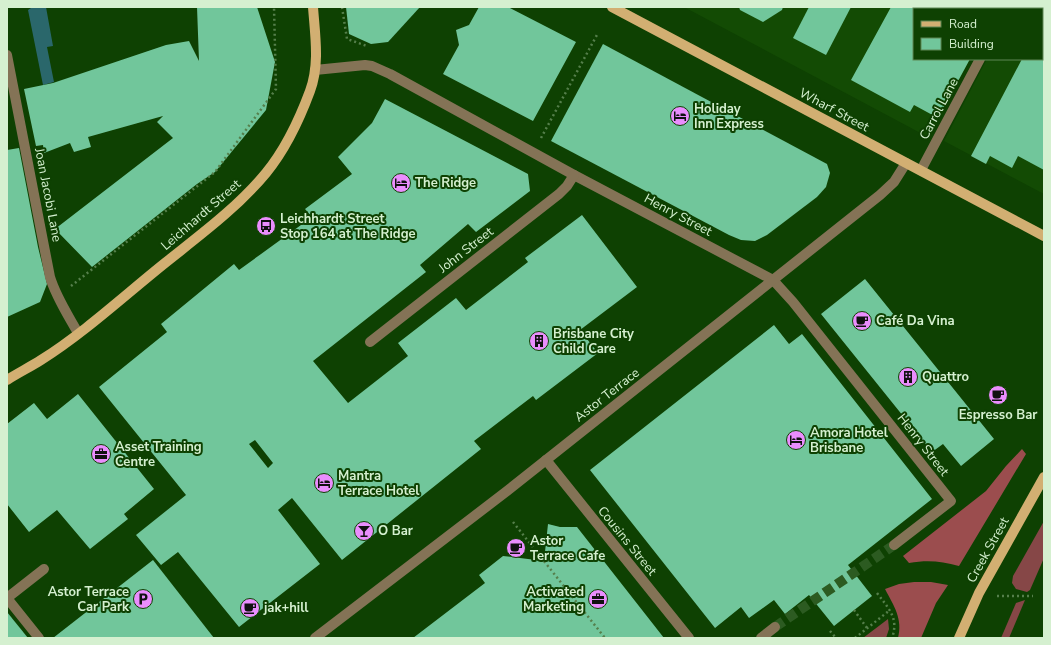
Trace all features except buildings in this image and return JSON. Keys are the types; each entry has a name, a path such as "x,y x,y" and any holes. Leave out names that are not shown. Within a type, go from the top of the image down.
{"main road":[{"name":"Leichhardt Street","path":"7,380 42,360 78,333 217,220 244,196 266,172 282,148 299,117 311,90 316,56 313,7"},
{"name":"Wharf Street","path":"612,7 1044,236"},
{"name":"Creek Street","path":"960,638 979,593 1044,477"}],"street":[{"name":"Joan Jacobi Lane","path":"7,55 52,282 60,301 78,333"},
{"name":"Carrol Lane","path":"921,170 979,60"},
{"name":"Henry Street","path":"315,70 355,65 372,66 390,74 574,175 773,280 793,302 951,501 894,545"},
{"name":"Astor Terrace","path":"315,638 546,460 889,188 906,163"},
{"name":"John Street","path":"370,342 559,194 567,186 574,175"},
{"name":"Cousins Street","path":"546,460 689,638"},
{"path":"39,638 7,598 44,568"},
{"path":"761,638 775,628"}],"path":[{"path":"71,286 214,172 276,89 274,7"},
{"path":"342,7 347,39"},
{"path":"541,139 598,33"},
{"path":"513,522 604,638"},
{"path":"877,593 890,610 894,620 895,630 892,638"},
{"path":"997,596 1033,596"},
{"path":"854,610 867,628"},
{"path":"854,638 890,610"},
{"path":"830,631 836,638"}],"shaded area":[{"path":"684,7 965,7 913,8 913,60 969,60 928,137"},
{"path":"1044,7 1044,194 944,141 986,60 1043,60"},
{"path":"1022,449 1026,454 959,566 934,562 909,563 903,556 986,491"},
{"path":"1044,521 1044,558 1030,590 1027,592 1016,589 1012,583 1013,576"},
{"path":"931,582 948,585 936,603 921,638 898,638 899,625 897,613 885,589 899,584"},
{"path":"1025,600 1009,638 1001,638 1016,603"},
{"path":"888,619 889,629 886,638 863,638"}],"water":[{"path":"37,7 46,7 53,46 47,47 54,82 43,85 28,10"}],"tunnel":[{"path":"775,627 894,545"}],"place":[{"name":"Holiday Inn Express","path":"680,116"},
{"name":"The Ridge","path":"401,183"},
{"name":"Leichhardt Street Stop 164 at The Ridge","path":"266,226"},
{"name":"Café Da Vina","path":"862,321"},
{"name":"Brisbane City Child Care","path":"539,341"},
{"name":"Quattro","path":"908,377"},
{"name":"Espresso Bar","path":"998,395"},
{"name":"Amora Hotel Brisbane","path":"796,440"},
{"name":"Asset Training Centre","path":"101,454"},
{"name":"Mantra Terrace Hotel","path":"324,483"},
{"name":"O Bar","path":"364,531"},
{"name":"Astor Terrace Cafe","path":"516,548"},
{"name":"Astor Terrace Car Park","path":"143,599"},
{"name":"Activated Marketing","path":"598,599"},
{"name":"jak+hill","path":"250,608"}]}
